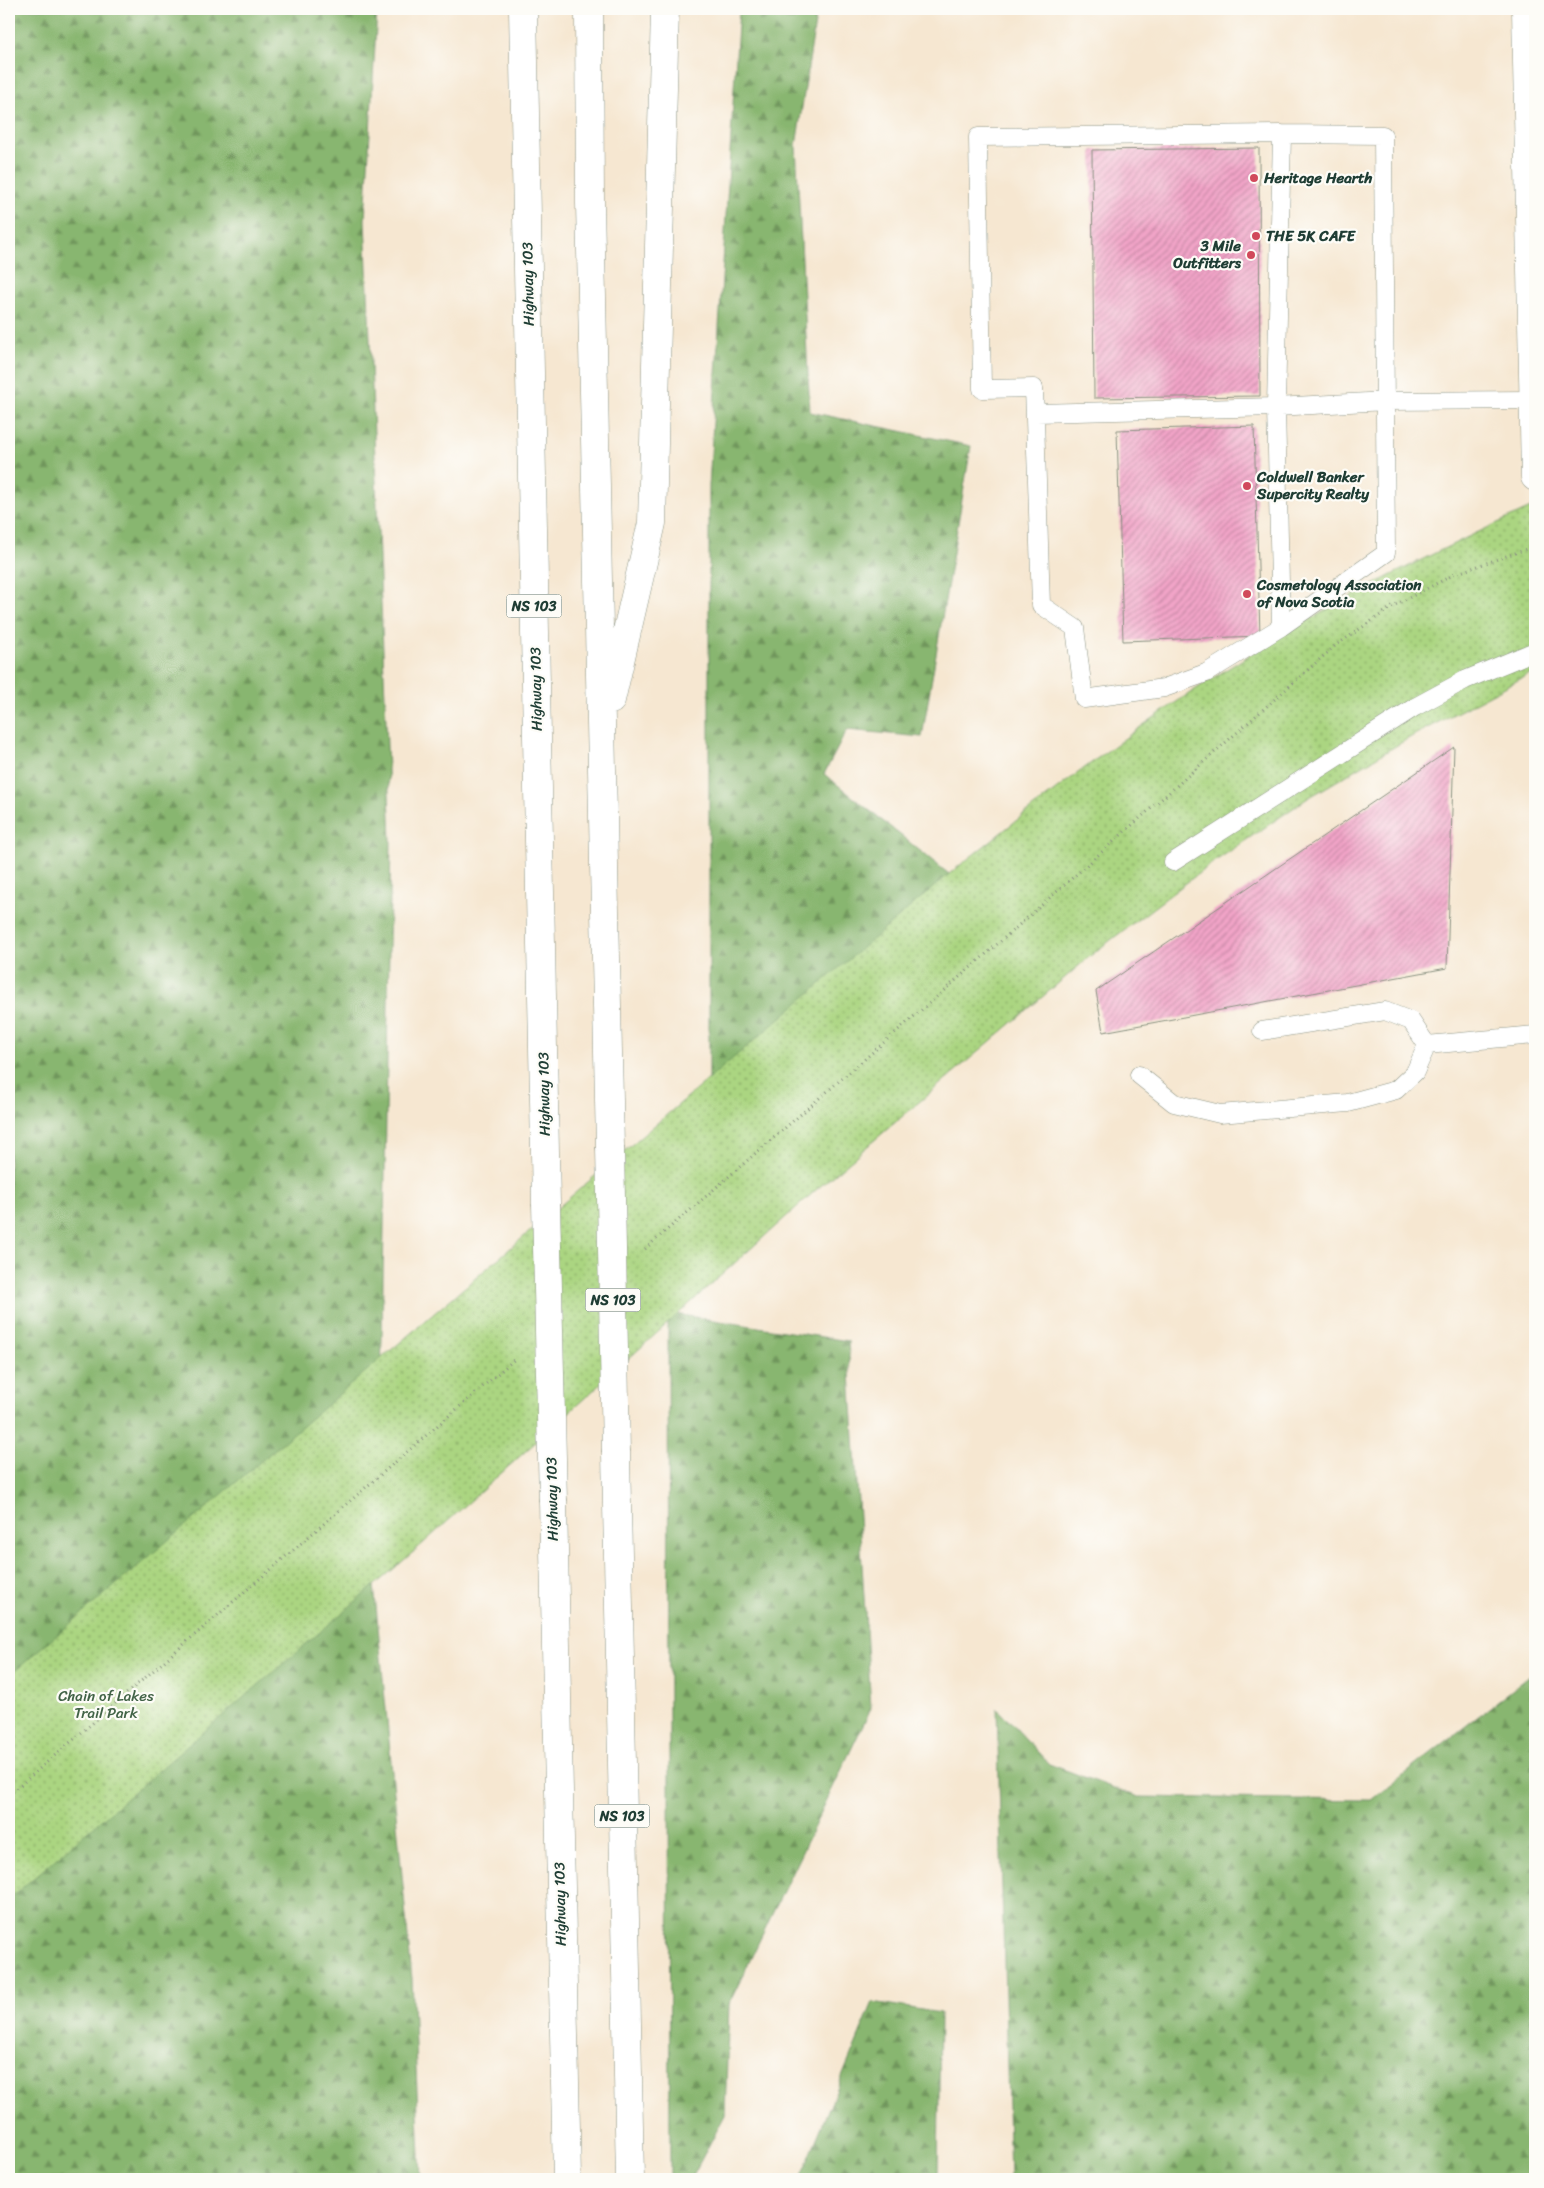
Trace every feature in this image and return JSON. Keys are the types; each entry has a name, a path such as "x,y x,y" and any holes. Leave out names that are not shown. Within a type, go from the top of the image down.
{"main road":[{"name":"Highway 103","path":"523,9 567,2179"},
{"name":"NS 103","path":"589,9 590,203 630,2179"},
{"path":"602,741 652,523 665,9"},
{"path":"1526,9 1535,477"}],"lane":[{"path":"1281,627 1276,407 1282,134"},
{"path":"1383,135 1386,401 1386,552 1281,627 1206,673 1164,688 1084,700 1075,628 1042,605 1034,388 982,389 978,137 1383,135"},
{"path":"1036,413 1276,407 1386,401 1534,400"},
{"path":"1173,862 1415,707 1465,680 1535,651"},
{"path":"1262,1031 1385,1011 1411,1020 1428,1045"},
{"path":"1428,1045 1535,1035"},
{"path":"1139,1075 1174,1103 1220,1114 1348,1103 1396,1090 1415,1072 1428,1045"}],"path":[{"path":"639,1254 985,956 1335,646 1395,605 1455,574 1535,546"},
{"path":"9,1795 518,1357"}],"green space":[{"path":"9,9 377,9 365,220 391,841 381,1391 9,1717"},
{"path":"739,9 817,9 796,146 810,412 971,446 922,737 847,730 824,774 949,874 947,923 709,1107 709,486"},
{"name":"Chain of Lakes Trail Park","path":"1535,506 1535,671 1416,734 1308,798 1211,864 1095,952 816,1190 418,1548 9,1899 9,1676 949,874 1060,786 1175,703 1306,622 1396,573"},
{"path":"668,1313 848,1341 871,1708 729,2004 725,2115 691,2179 670,2179"},
{"path":"371,1554 412,1979 421,2179 9,2179 9,1879"},
{"path":"1535,1672 1535,2179 1010,2179 997,1708 1049,1764 1138,1797 1371,1800"},
{"path":"873,2002 940,2013 938,2179 800,2179"}],"building":[{"path":"1111,9 1175,9 1175,10 1111,11"},
{"path":"1259,148 1260,396 1094,398 1092,150"},
{"path":"1254,426 1260,636 1123,641 1117,430"},
{"path":"1454,747 1447,968 1103,1032 1096,991"}],"place":[{"name":"Heritage Hearth","path":"1254,178"},
{"name":"THE 5K CAFE","path":"1256,236"},
{"name":"3 Mile Outfitters","path":"1251,255"},
{"name":"Coldwell Banker Supercity Realty","path":"1247,486"},
{"name":"Cosmetology Association of Nova Scotia","path":"1247,594"}]}
